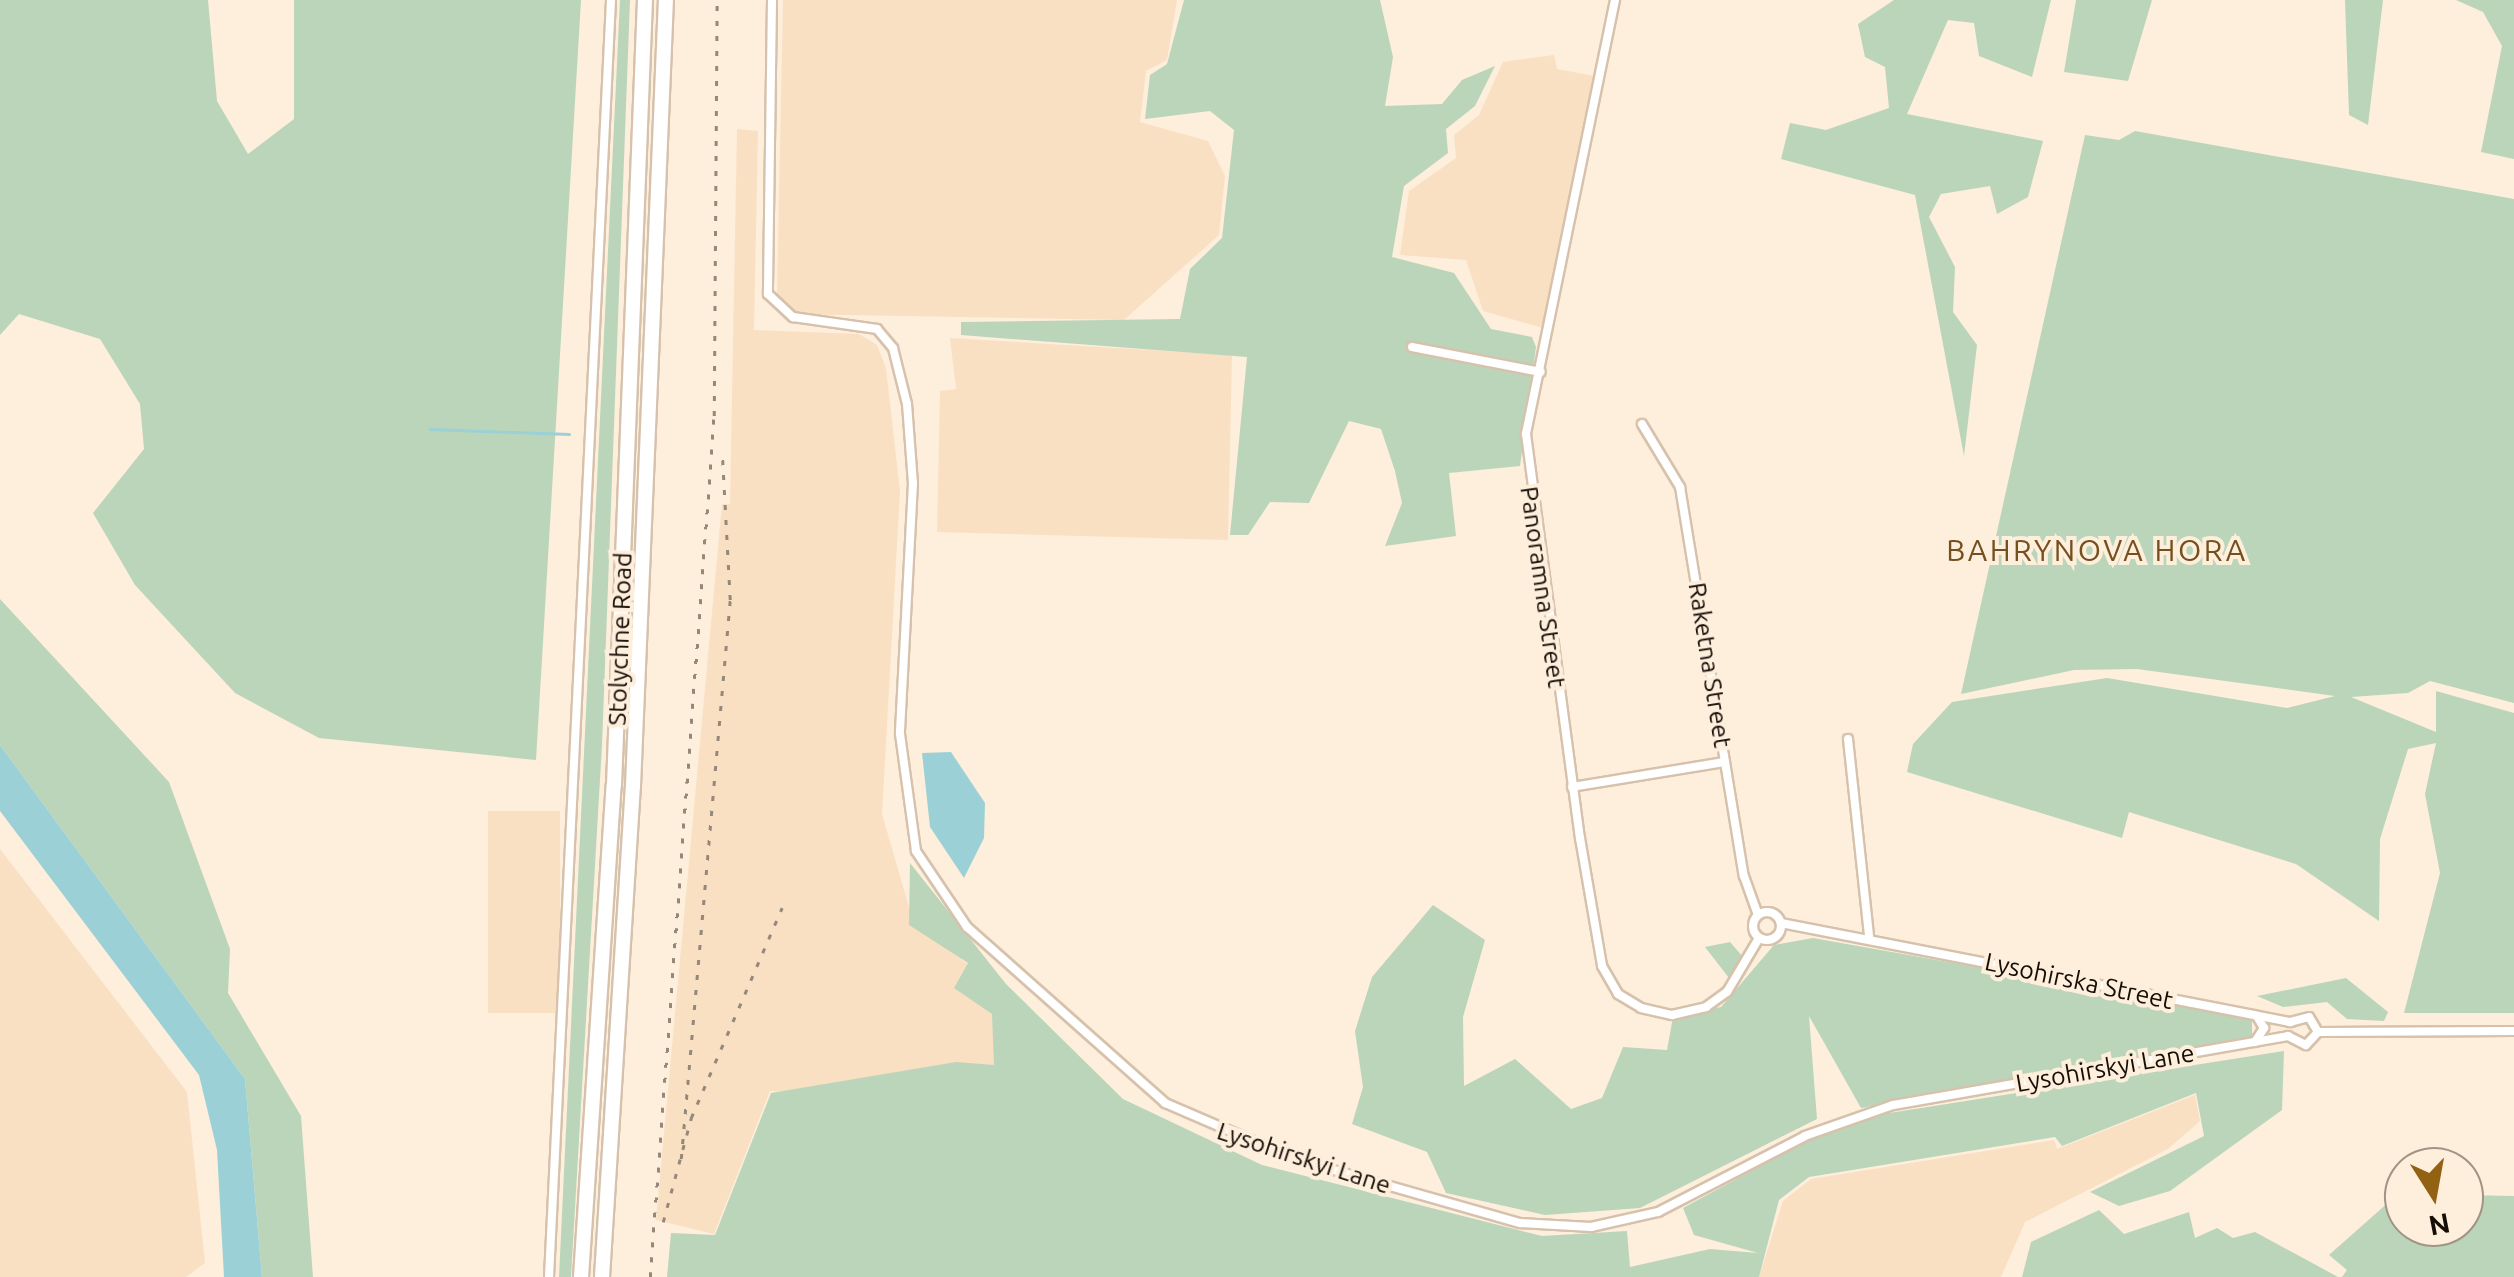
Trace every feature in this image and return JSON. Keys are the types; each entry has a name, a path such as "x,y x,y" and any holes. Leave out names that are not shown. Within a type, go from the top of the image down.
{"highway":[{"name":"Stolychne Road","path":"581,1277 614,786 645,0"},
{"name":"Stolychne Road","path":"602,1277 634,786 666,0"}],"street":[{"name":"Stolychne Road","path":"549,1277 611,0"},
{"name":"Lysohirskyi Lane","path":"772,0 766,280 776,307 868,324 899,363 913,483 901,767 924,868 967,927 1108,1058 1229,1138 1520,1223 1590,1227 1680,1203 1805,1136 1893,1106 2288,1036 2306,1046 2318,1032"},
{"name":"Panoramna Street","path":"1615,0 1541,372 1526,469 1572,787 1597,946 1618,994 1656,1013 1706,1008 1727,992 1759,938"},
{"path":"1412,347 1541,372"},
{"name":"Raketna Street","path":"1642,424 1680,487 1725,762 1758,914 1759,938"},
{"path":"1848,738 1869,937"},
{"path":"1572,787 1725,762"},
{"name":"Lysohirska Street","path":"1758,914 1782,923 1869,937 2257,1017 2290,1022 2310,1017 2318,1032"},
{"path":"1759,938 1774,939 1782,923"},
{"path":"2255,1042 2264,1028 2257,1017"},
{"path":"2288,1036 2290,1022"},
{"path":"2318,1032 2514,1031"}],"shaded area":[{"path":"783,0 1177,0 1167,60 1146,71 1140,122 1208,141 1225,176 1219,235 1124,320 787,314 777,293"},
{"path":"1554,55 1557,69 1594,76 1543,328 1483,311 1466,260 1400,255 1409,191 1456,158 1454,135 1479,115 1503,62"},
{"path":"737,129 758,131 754,330 859,334 877,345 886,368 900,491 882,814 913,921 1014,1001 1061,1101 770,1091 714,1234 656,1220 722,504 730,504"},
{"path":"950,338 1232,355 1228,540 937,532 940,391 956,389"},
{"path":"488,811 560,811 560,1013 488,1013"},
{"path":"0,849 187,1092 205,1263 186,1277 0,1277"},
{"path":"2195,1095 2200,1121 2168,1149 2025,1222 2001,1277 1759,1277 1783,1201 1811,1179 2054,1140 2057,1149"}],"green space":[{"path":"0,0 208,0 217,101 248,154 294,119 294,0 581,0 536,760 319,738 235,693 135,585 93,513 144,449 140,404 100,339 19,314 0,335"},
{"path":"620,0 630,0 602,745 571,1277 559,1277"},
{"path":"1184,0 1380,0 1393,57 1385,106 1442,104 1462,80 1495,66 1475,106 1446,129 1448,153 1404,186 1392,257 1454,273 1491,329 1532,337 1536,347 1520,466 1449,473 1456,536 1385,546 1402,503 1395,471 1381,429 1349,421 1309,503 1270,502 1248,535 1230,535 1247,357 961,335 961,322 1180,319 1190,269 1222,238 1234,130 1210,111 1145,119 1150,75 1167,64"},
{"path":"1894,0 2051,0 2032,77 1979,56 1974,23 1948,20 1907,114 2043,141 2028,197 1997,214 1990,186 1941,194 1929,217 1955,267 1953,312 1977,345 1964,456 1915,195 1781,159 1790,123 1826,130 1889,108 1885,67 1865,57 1858,24"},
{"path":"2076,0 2152,0 2128,81 2064,72"},
{"path":"2345,0 2383,0 2368,125 2349,115"},
{"path":"2456,0 2514,0 2514,159 2481,152 2502,46 2483,12"},
{"path":"2135,131 2514,199 2514,703 2430,681 2408,693 2351,697 2436,732 2436,691 2514,713 2514,1013 2404,1013 2440,873 2425,794 2436,743 2408,749 2380,839 2379,921 2296,864 2129,812 2122,838 1907,772 1913,744 1952,702 2107,678 2287,708 2335,696 2137,669 2074,670 1961,694 2085,135 2119,140"},
{"path":"0,599 169,782 230,949 228,993 301,1116 313,1277 262,1277 245,1079 0,745"},
{"path":"910,863 1006,984 1123,1099 1262,1165 1542,1236 1627,1231 1630,1267 1710,1249 1758,1253 1694,1235 1683,1208 1807,1141 1883,1114 2284,1051 2282,1110 2170,1191 2119,1206 2090,1192 2204,1136 2196,1093 2062,1146 2055,1137 1809,1177 1779,1200 1759,1277 667,1277 671,1233 715,1235 771,1093 956,1062 994,1065 992,1014 954,988 968,963 909,925"},
{"path":"1433,905 1485,940 1463,1017 1464,1086 1515,1059 1571,1109 1602,1098 1623,1047 1667,1050 1673,1017 1721,1007 1774,945 1813,938 2252,1016 2252,1039 1861,1108 1809,1016 1817,1119 1640,1208 1545,1215 1446,1193 1427,1152 1352,1124 1363,1087 1355,1031 1372,977"},
{"path":"1730,942 1743,957 1729,978 1705,947"},
{"path":"2346,978 2388,1012 2384,1021 2347,1019 2327,1002 2283,1007 2257,996"},
{"path":"2484,1195 2514,1196 2514,1277 2342,1277 2347,1270 2329,1255 2384,1206 2384,1247 2484,1247"},
{"path":"2099,1210 2124,1234 2189,1212 2195,1238 2217,1228 2233,1238 2255,1232 2338,1277 2022,1277 2031,1242"}],"water":[{"path":"0,745 245,1079 262,1277 224,1277 217,1150 199,1075 0,811"},
{"path":"951,752 985,803 984,838 964,878 930,827 922,753"}],"waterway":[{"path":"430,429 569,434"}],"railway":[{"path":"650,1277 714,416 717,0"},
{"path":"681,1159 730,600 722,452"},
{"path":"663,1222 691,1118 782,908"}],"district":[{"name":"BAHRYNOVA HORA","path":"2097,550"}]}
